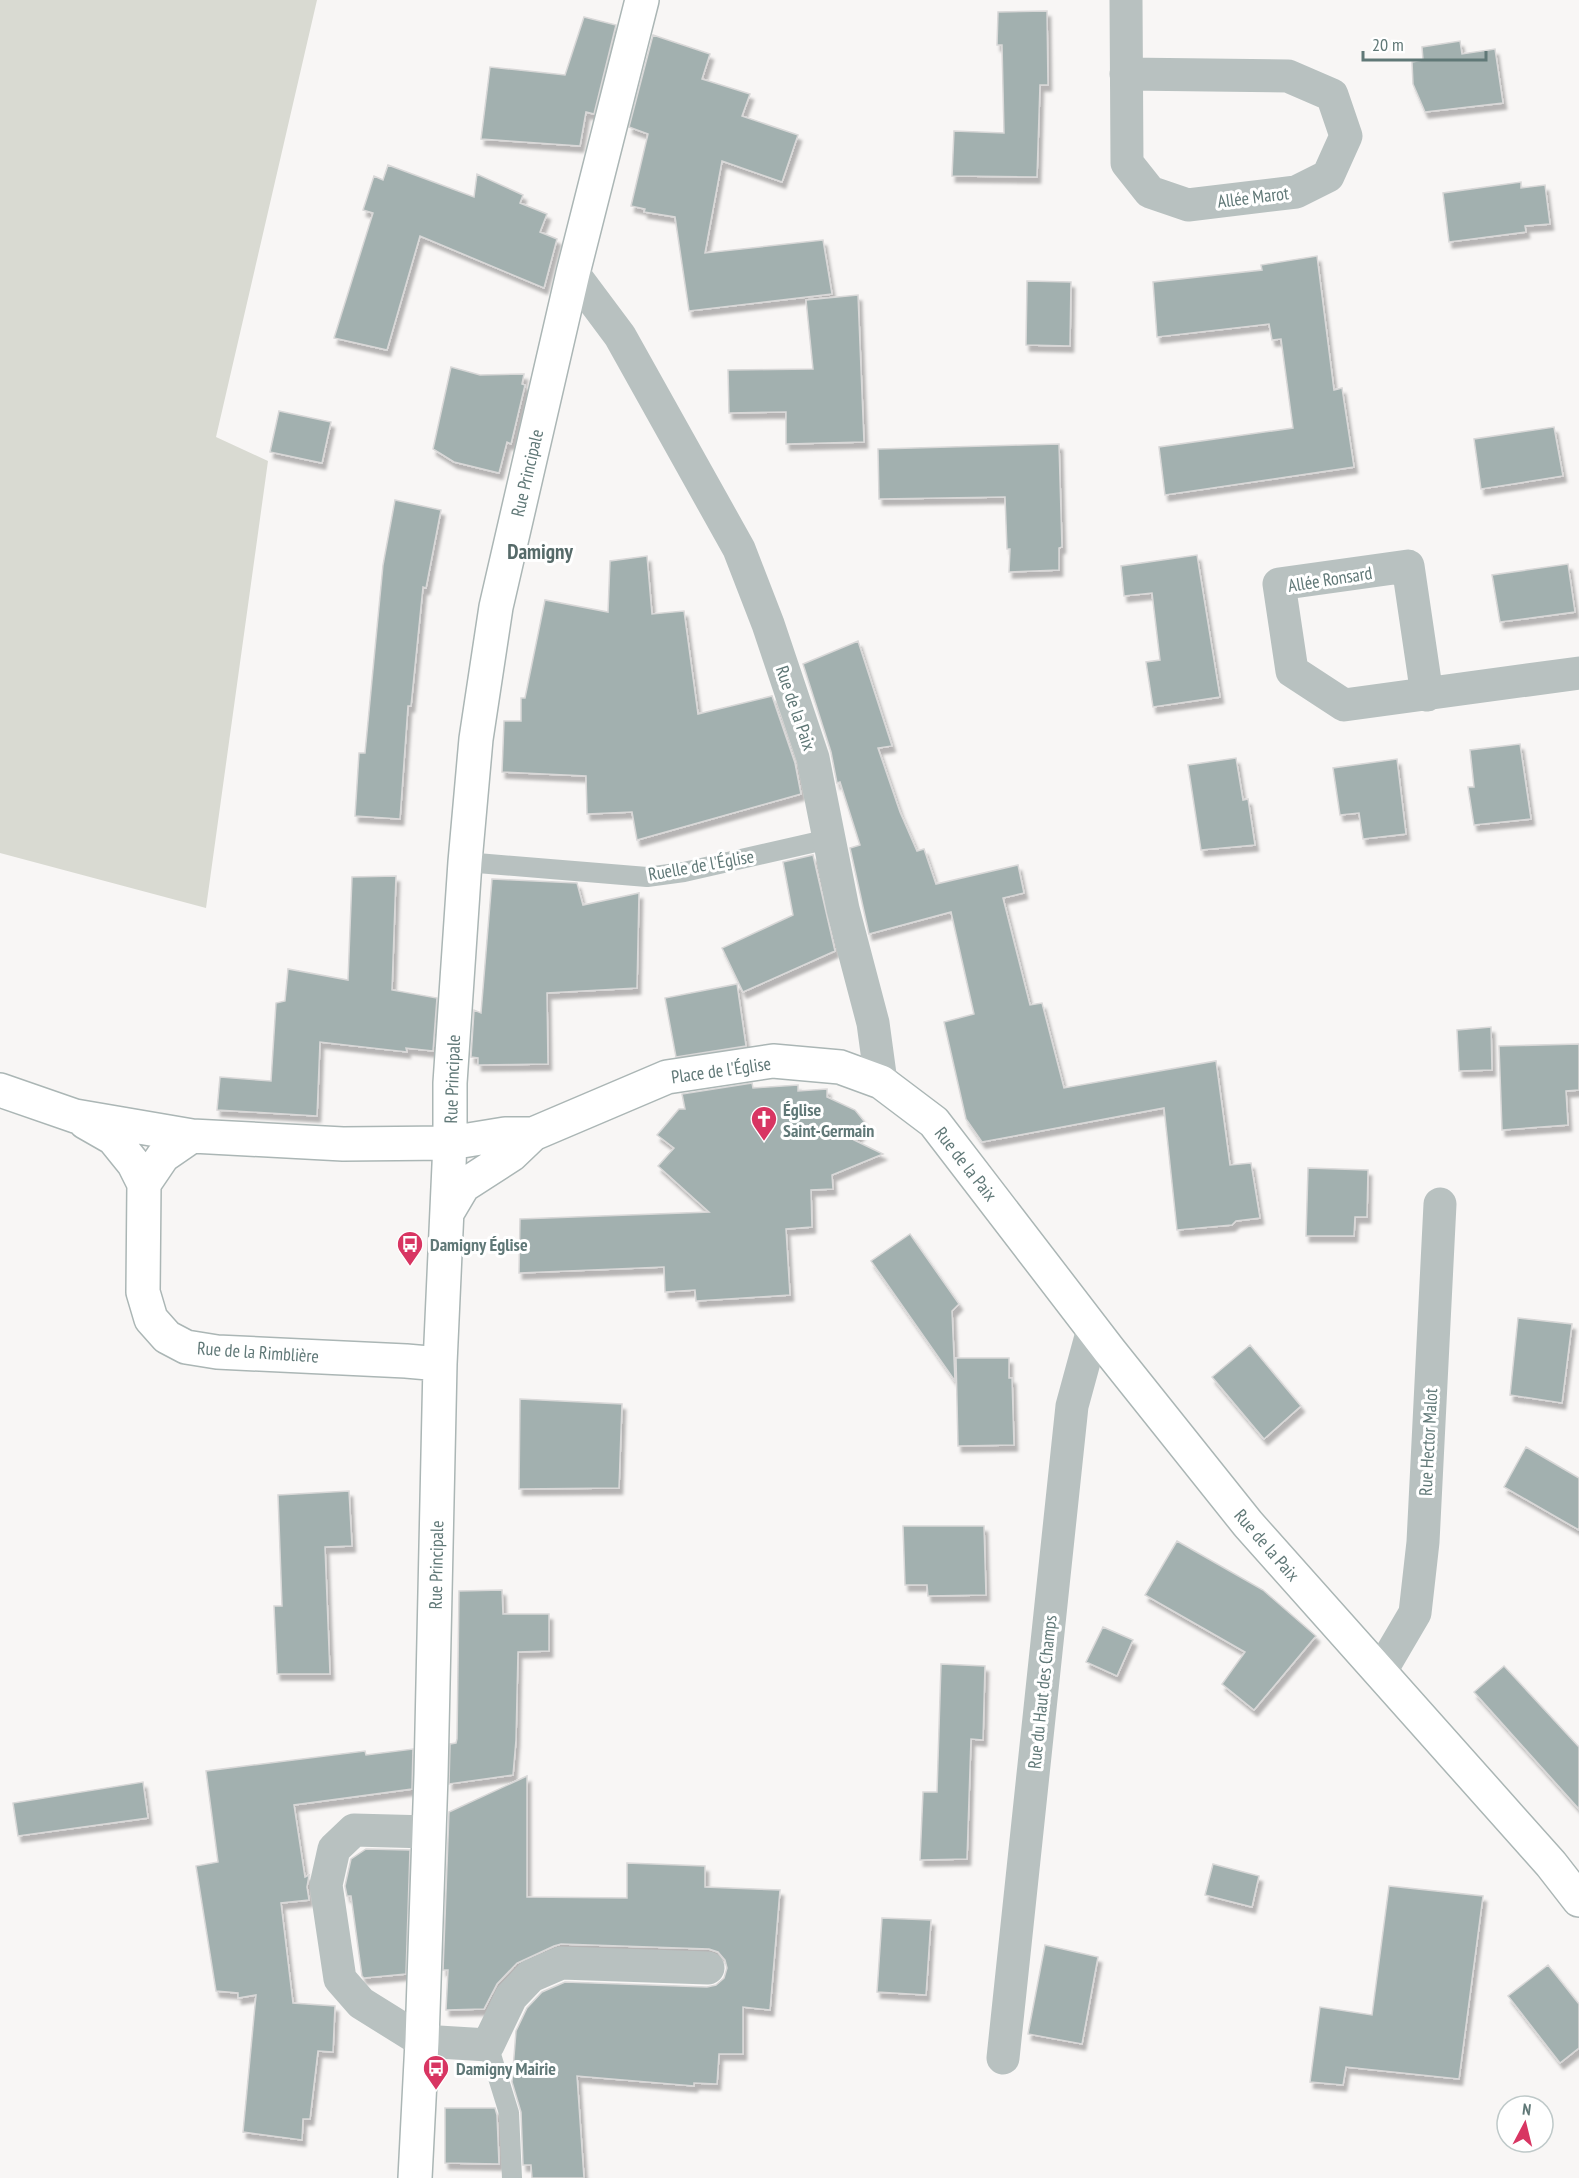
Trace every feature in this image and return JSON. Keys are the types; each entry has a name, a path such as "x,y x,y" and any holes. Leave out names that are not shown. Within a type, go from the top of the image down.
{"street":[{"name":"Rue Principale","path":"415,2178 429,1832 440,1364 450,1143 450,1083 476,739 496,607 573,273 642,0"},
{"name":"Allée Marot","path":"1126,0 1126,74 1126,163 1149,192 1188,205 1296,192 1328,176 1346,136 1332,95 1288,76 1126,74"},
{"name":"Rue de la Paix","path":"573,273 620,336 739,549 768,624 813,758 843,909 873,1023 880,1082 934,1122 1093,1329 1248,1524 1543,1855 1579,1900"},
{"name":"Allée Ronsard","path":"1427,695 1408,566 1280,584 1292,671 1344,705 1427,695 1579,673"},
{"name":"Place de l'Église","path":"447,1212 463,1186 511,1155 533,1134 666,1077 773,1061 840,1067 880,1082"},
{"name":"Rue de la Rimblière","path":"0,1090 75,1116 192,1136 344,1144 450,1143"},
{"name":"Rue de la Rimblière","path":"75,1116 113,1138 135,1164 144,1184 143,1292 151,1319 167,1337 186,1347 218,1352 440,1364"},
{"name":"Place de l'Église","path":"450,1143 505,1134 533,1134"},
{"path":"144,1184 163,1155 192,1136"},
{"name":"Rue Hector Malot","path":"1381,1671 1415,1613 1423,1542 1440,1204"},
{"name":"Rue du Haut des Champs","path":"1004,2058 1072,1406 1093,1329"},
{"path":"429,1832 354,1830 334,1849 326,1885 340,1979 361,2003 422,2041 488,2045 511,1997 531,1976 561,1963 708,1968"}],"lane":[{"name":"Ruelle de l'Église","path":"465,862 647,877 684,872 829,839"},
{"path":"488,2045 509,2113 512,2178"}],"shaded area":[{"path":"0,0 317,0 216,437 268,461 206,908 0,853"}],"building":[{"path":"1047,11 1048,85 1040,85 1037,177 952,176 954,131 1004,133 1002,45 997,45 998,12"},
{"path":"584,17 616,25 594,114 586,112 580,146 481,139 490,67 565,75"},
{"path":"653,35 710,54 702,79 750,94 742,116 798,135 782,182 722,161 705,253 823,240 832,294 689,311 675,217 644,212 645,209 631,206 648,134 629,127"},
{"path":"1460,41 1462,54 1495,49 1503,103 1425,112 1413,84 1412,62 1423,60 1422,47"},
{"path":"388,165 474,197 477,174 523,195 520,203 547,214 540,232 557,239 544,288 420,236 387,350 334,338 373,213 363,210 374,176 383,180"},
{"path":"1521,182 1521,188 1545,185 1550,224 1525,226 1526,232 1449,242 1443,193"},
{"path":"1317,256 1334,390 1342,388 1354,467 1165,495 1159,447 1293,428 1281,339 1272,340 1269,324 1157,337 1153,282 1262,270 1261,265"},
{"path":"1027,281 1071,282 1070,346 1026,345"},
{"path":"858,295 864,442 786,444 786,412 729,413 728,370 813,369 806,300"},
{"path":"451,367 480,375 524,374 522,384 525,385 511,444 507,442 499,473 454,462 433,449"},
{"path":"279,411 331,422 322,463 270,452"},
{"path":"1554,427 1563,476 1481,489 1474,439"},
{"path":"1059,444 1062,547 1059,548 1059,570 1009,572 1010,549 1007,549 1005,497 879,499 878,449"},
{"path":"395,500 441,510 426,588 423,587 411,706 408,706 400,819 355,816 359,753 365,753 383,565"},
{"path":"1197,555 1220,697 1153,707 1146,662 1160,660 1152,593 1124,596 1121,566"},
{"path":"647,556 652,614 684,611 698,714 772,696 795,763 801,794 637,840 632,812 587,814 586,776 502,772 504,721 521,721 521,698 525,698 545,600 608,612 610,561"},
{"path":"1568,564 1575,612 1500,622 1492,575"},
{"path":"858,641 892,746 878,748 900,812 917,851 924,849 936,884 1018,865 1024,893 1003,898 1030,1005 1042,1003 1064,1088 1216,1061 1230,1165 1251,1163 1260,1218 1236,1221 1232,1225 1177,1230 1164,1108 982,1142 966,1119 944,1022 974,1014 951,912 869,934 850,848 860,845 840,782 837,783 831,752 803,664"},
{"path":"1520,744 1531,819 1474,825 1468,787 1474,787 1470,750"},
{"path":"1236,758 1243,800 1248,799 1255,845 1201,850 1188,765"},
{"path":"1397,759 1406,834 1363,839 1359,813 1340,815 1333,768"},
{"path":"813,855 835,951 743,992 722,948 793,915 783,862"},
{"path":"396,876 392,990 437,998 433,1051 406,1048 407,1052 320,1042 317,1116 217,1110 220,1077 271,1081 276,1003 285,1001 288,969 348,980 352,877"},
{"path":"492,879 577,883 583,905 639,893 637,988 547,993 548,1064 478,1065 478,1058 471,1057 474,1010 481,1013"},
{"path":"737,984 746,1046 676,1057 665,998"},
{"path":"1491,1027 1492,1070 1459,1071 1457,1030"},
{"path":"1579,1044 1579,1090 1566,1091 1568,1125 1502,1130 1499,1046"},
{"path":"752,1083 753,1088 798,1085 798,1091 827,1089 827,1097 855,1110 868,1126 854,1140 883,1154 832,1175 833,1189 811,1190 812,1227 786,1229 790,1295 696,1301 695,1290 665,1292 664,1267 519,1273 520,1219 709,1212 658,1166 674,1148 657,1135 679,1109 685,1109 682,1094"},
{"path":"1308,1168 1368,1170 1367,1217 1355,1217 1354,1236 1306,1236"},
{"path":"910,1234 959,1304 952,1311 955,1381 871,1261"},
{"path":"1518,1318 1572,1324 1562,1403 1510,1395"},
{"path":"1250,1345 1301,1406 1264,1439 1212,1377"},
{"path":"956,1358 1009,1358 1009,1378 1012,1378 1014,1445 958,1446"},
{"path":"520,1399 622,1404 619,1488 519,1489"},
{"path":"1526,1447 1579,1478 1579,1530 1504,1487"},
{"path":"349,1491 352,1546 325,1547 330,1674 277,1674 274,1606 282,1606 278,1495"},
{"path":"903,1526 984,1526 986,1595 928,1596 927,1585 905,1585"},
{"path":"1177,1541 1263,1590 1316,1636 1254,1710 1222,1684 1245,1652 1145,1595"},
{"path":"502,1590 503,1614 549,1614 549,1651 518,1652 513,1775 449,1784 450,1744 456,1743 457,1739 459,1591"},
{"path":"1103,1627 1133,1640 1117,1676 1086,1662"},
{"path":"941,1664 985,1666 983,1740 971,1739 967,1859 920,1860 923,1792 937,1792"},
{"path":"1504,1666 1579,1747 1579,1809 1474,1692"},
{"path":"413,1749 412,1789 294,1805 305,1877 309,1875 307,1887 309,1900 281,1903 293,2003 335,2006 333,2052 318,2051 310,2119 303,2119 302,2140 243,2132 256,1995 238,1998 238,1993 216,1991 196,1866 218,1862 206,1771 365,1751 366,1755"},
{"path":"527,1776 527,1897 627,1898 627,1863 705,1866 705,1887 780,1890 770,2010 743,2007 743,2054 719,2054 717,2084 694,2083 694,2086 577,2076 584,2178 532,2178 531,2165 523,2165 521,2112 512,2082 516,2031 527,2008 542,1992 565,1982 707,1987 716,1985 724,1978 727,1968 725,1960 718,1952 709,1949 561,1944 517,1963 497,1984 484,2009 446,2010 448,1970 443,1970 449,1812"},
{"path":"143,1782 148,1818 18,1836 13,1803"},
{"path":"366,1849 410,1850 406,1974 364,1978 362,1976 351,1896 347,1896 345,1886 351,1859"},
{"path":"1213,1864 1259,1876 1252,1907 1205,1895"},
{"path":"1389,1886 1483,1896 1459,2079 1346,2067 1343,2085 1310,2082 1320,2007 1372,2015"},
{"path":"882,1918 931,1920 926,1995 877,1992"},
{"path":"1045,1945 1098,1957 1082,2044 1028,2034"},
{"path":"1548,1965 1579,2004 1579,2048 1560,2063 1508,1996"},
{"path":"445,2108 495,2108 499,2164 445,2163"}],"place":[{"name":"Église Saint-Germain","path":"764,1142"},
{"name":"Damigny Église","path":"410,1267"},
{"name":"Damigny Mairie","path":"436,2091"}],"district":[{"name":"Damigny","path":"540,551"}]}
